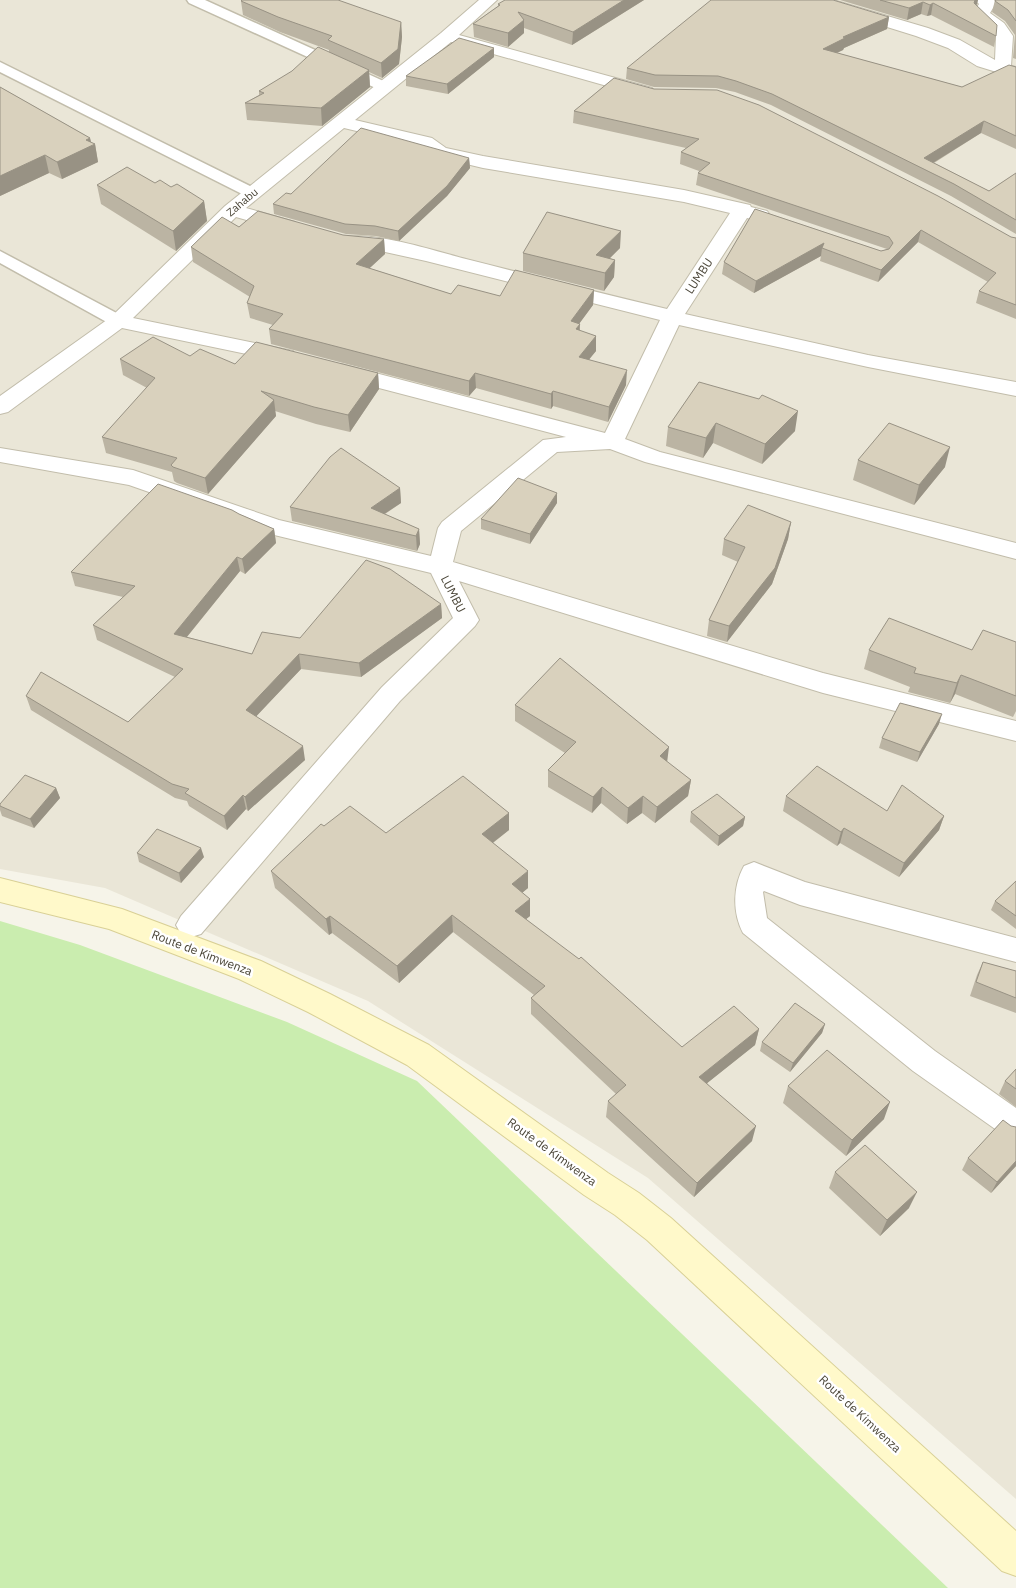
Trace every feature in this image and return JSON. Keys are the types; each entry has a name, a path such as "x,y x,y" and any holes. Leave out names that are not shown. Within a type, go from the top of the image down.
{"street":[{"name":"Zahabu","path":"0,407 118,321 232,210 385,87 489,0"},
{"path":"816,0 946,41 961,47 983,62 1009,70 1007,36 1002,28 981,14 988,3 983,0"},
{"path":"447,36 661,94"},
{"path":"340,122 426,142 440,152 483,162 684,196 743,209 779,221"},
{"name":"LUMBU","path":"191,924 390,694 466,620 440,568 450,528 551,445 612,442 672,317 743,209"},
{"path":"232,210 345,242 376,244 427,255 672,317 874,362 1016,389"},
{"path":"118,321 276,353 612,442 653,457 1016,551"},
{"path":"0,455 133,478 274,527 440,568 823,683 1016,731"},
{"path":"1016,950 800,893 754,874 749,892 753,924 924,1061 1016,1126"},
{"name":"Route de Kimwenza","path":"0,890 112,918 250,970 319,1003 418,1055 596,1184 627,1204 659,1229 1016,1557"}],"lane":[{"path":"194,0 385,87"},
{"path":"0,66 252,193"},
{"path":"0,256 118,321"}],"shaded area":[{"path":"0,0 1016,0 1016,1499 648,1178 368,1001 105,888 0,869"}],"green space":[{"path":"0,921 80,945 287,1022 417,1081 948,1588 0,1588"}],"building":[{"path":"242,0 338,0 401,22 398,49 381,63 328,40 332,36 278,17"},
{"path":"505,0 624,0 573,32 518,12 524,20 508,33 473,24"},
{"path":"711,0 833,0 889,17 843,37 845,38 823,49 962,87 1009,65 1016,67 1016,136 984,121 924,158 989,191 1016,173 1016,220 954,184 772,94 718,76 655,75 627,68"},
{"path":"880,0 975,0 974,3 997,25 996,36 933,3 930,5 923,2 909,8"},
{"path":"996,0 1016,0 1016,21 1008,10"},
{"path":"459,38 494,48 447,84 406,76"},
{"path":"318,47 369,70 321,108 245,103 264,93 259,91 292,71"},
{"path":"614,78 654,89 717,90 759,105 1016,238 1016,305 979,291 996,273 921,230 881,270 822,248 824,243 756,281 724,262 755,209 881,251 889,249 893,243 889,237 698,173 710,163 681,152 699,139 574,111"},
{"path":"0,87 90,138 86,140 95,144 57,162 45,155 0,176"},
{"path":"361,128 469,158 447,186 398,231 375,226 345,224 273,204 286,193 291,194"},
{"path":"127,167 155,183 160,180 171,187 177,184 204,201 173,231 97,185"},
{"path":"258,211 343,235 384,239 356,264 451,294 458,285 500,296 515,270 594,290 571,321 580,324 576,329 596,336 579,357 627,370 609,407 553,391 551,394 475,373 469,381 269,329 283,314 247,303 254,286 191,247 222,217 239,227"},
{"path":"547,212 621,231 596,255 615,260 605,273 523,253"},
{"path":"153,337 190,356 200,349 235,364 256,342 378,373 348,415 261,391 274,400 205,478 173,467 171,465 177,458 102,437 155,378 120,359"},
{"path":"699,382 759,399 762,395 798,411 765,444 716,423 706,438 668,427"},
{"path":"889,423 950,447 919,485 858,460"},
{"path":"341,448 400,488 371,508 419,529 416,536 290,507 330,457"},
{"path":"518,478 557,493 530,534 481,519"},
{"path":"158,484 232,510 274,529 242,559 237,557 174,634 252,654 262,632 300,638 366,560 390,569 441,604 359,663 299,654 246,710 303,746 245,797 243,795 224,816 185,793 189,789 172,784 26,696 41,672 128,722 183,669 93,625 135,586 71,572"},
{"path":"748,505 791,522 775,568 729,626 709,620 745,547 724,539"},
{"path":"889,618 972,650 983,630 1016,642 1016,696 961,675 957,683 914,673 916,668 869,650"},
{"path":"560,658 669,747 660,756 691,780 657,807 643,796 628,808 602,787 593,797 548,770 576,742 515,705"},
{"path":"900,703 942,714 920,752 882,738"},
{"path":"817,766 887,811 902,785 944,816 904,863 844,828 841,832 786,796"},
{"path":"25,775 56,788 30,819 0,806"},
{"path":"463,776 509,813 482,834 528,871 512,884 530,899 515,911 579,959 581,957 682,1047 734,1006 759,1029 699,1077 756,1126 697,1183 608,1101 626,1085 531,998 545,986 452,915 397,966 330,916 326,919 271,871 321,824 324,826 350,806 386,833"},
{"path":"717,794 745,817 719,836 691,812"},
{"path":"157,829 201,848 179,873 137,853"},
{"path":"1016,881 1016,916 995,901"},
{"path":"983,962 1016,971 1016,998 976,982"},
{"path":"795,1003 825,1024 793,1063 762,1042"},
{"path":"827,1050 890,1102 852,1140 788,1086"},
{"path":"1016,1069 1016,1089 1005,1081"},
{"path":"1003,1120 1016,1127 1016,1161 997,1182 968,1158"},
{"path":"865,1145 917,1192 887,1220 835,1172"}]}
